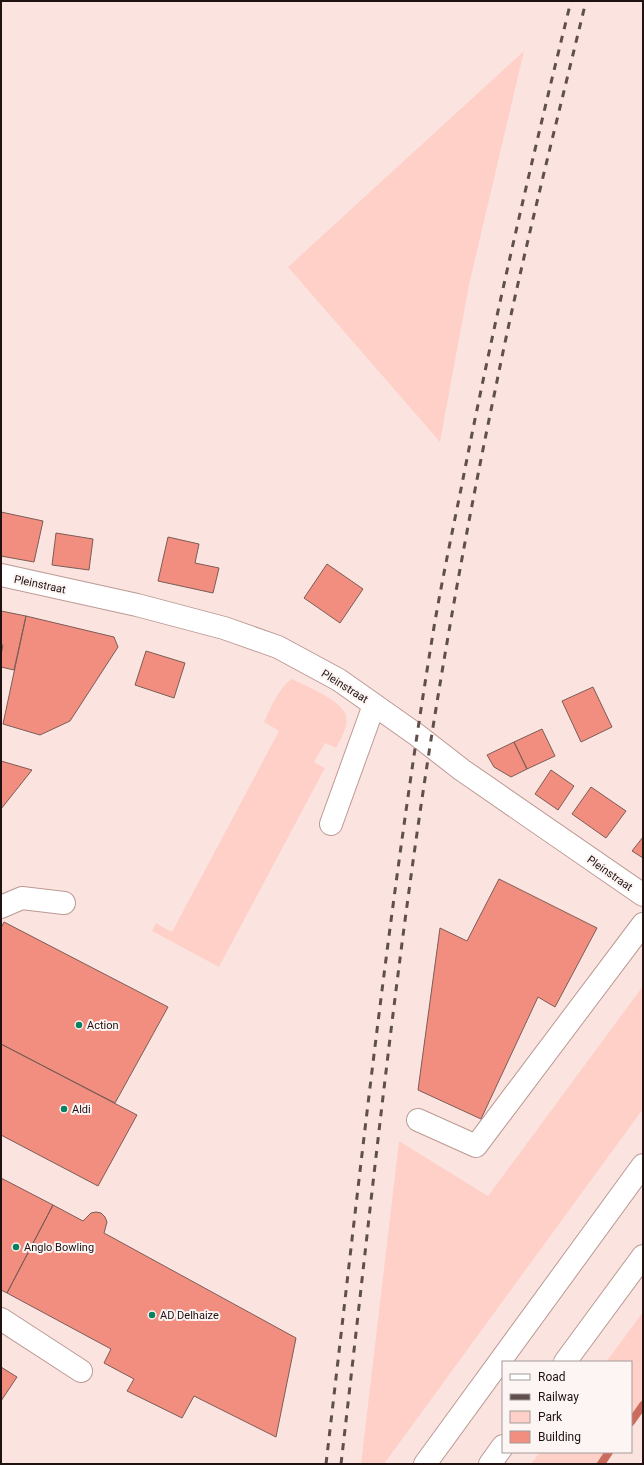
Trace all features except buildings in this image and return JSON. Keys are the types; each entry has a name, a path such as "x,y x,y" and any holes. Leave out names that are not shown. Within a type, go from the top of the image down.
{"main road":[{"name":"Pleinstraat","path":"1,575 137,605 224,628 278,647 339,680 417,735 462,770 643,896"},
{"path":"331,824 374,705"},
{"path":"1,907 22,898 64,903"},
{"path":"418,1120 476,1146 643,924"},
{"path":"426,1464 643,1165"},
{"path":"566,1361 643,1256"},
{"path":"1,1319 81,1371"},
{"path":"490,1464 502,1447"}],"green space":[{"path":"524,51 469,285 440,442 288,267"},
{"path":"292,679 321,693 336,703 345,713 346,727 336,748 325,743 314,762 325,768 219,967 152,931 156,923 172,932 279,731 264,722 279,693"},
{"path":"643,986 643,1109 384,1464 361,1464 399,1141 488,1196"},
{"path":"643,1312 643,1411 632,1427 632,1361 607,1361"},
{"path":"539,1453 612,1453 605,1464 531,1464"}],"waterway":[{"path":"632,1421 643,1405"},
{"path":"601,1464 608,1453"}],"railway":[{"path":"326,1464 389,936 418,726 435,621 499,305 571,1"},
{"path":"341,1464 404,925 445,655 469,520 506,338 539,193 586,1"}],"place":[{"name":"Action","path":"79,1025"},
{"name":"Aldi","path":"64,1109"},
{"name":"Anglo Bowling","path":"16,1247"},
{"name":"AD Delhaize","path":"152,1315"}]}
